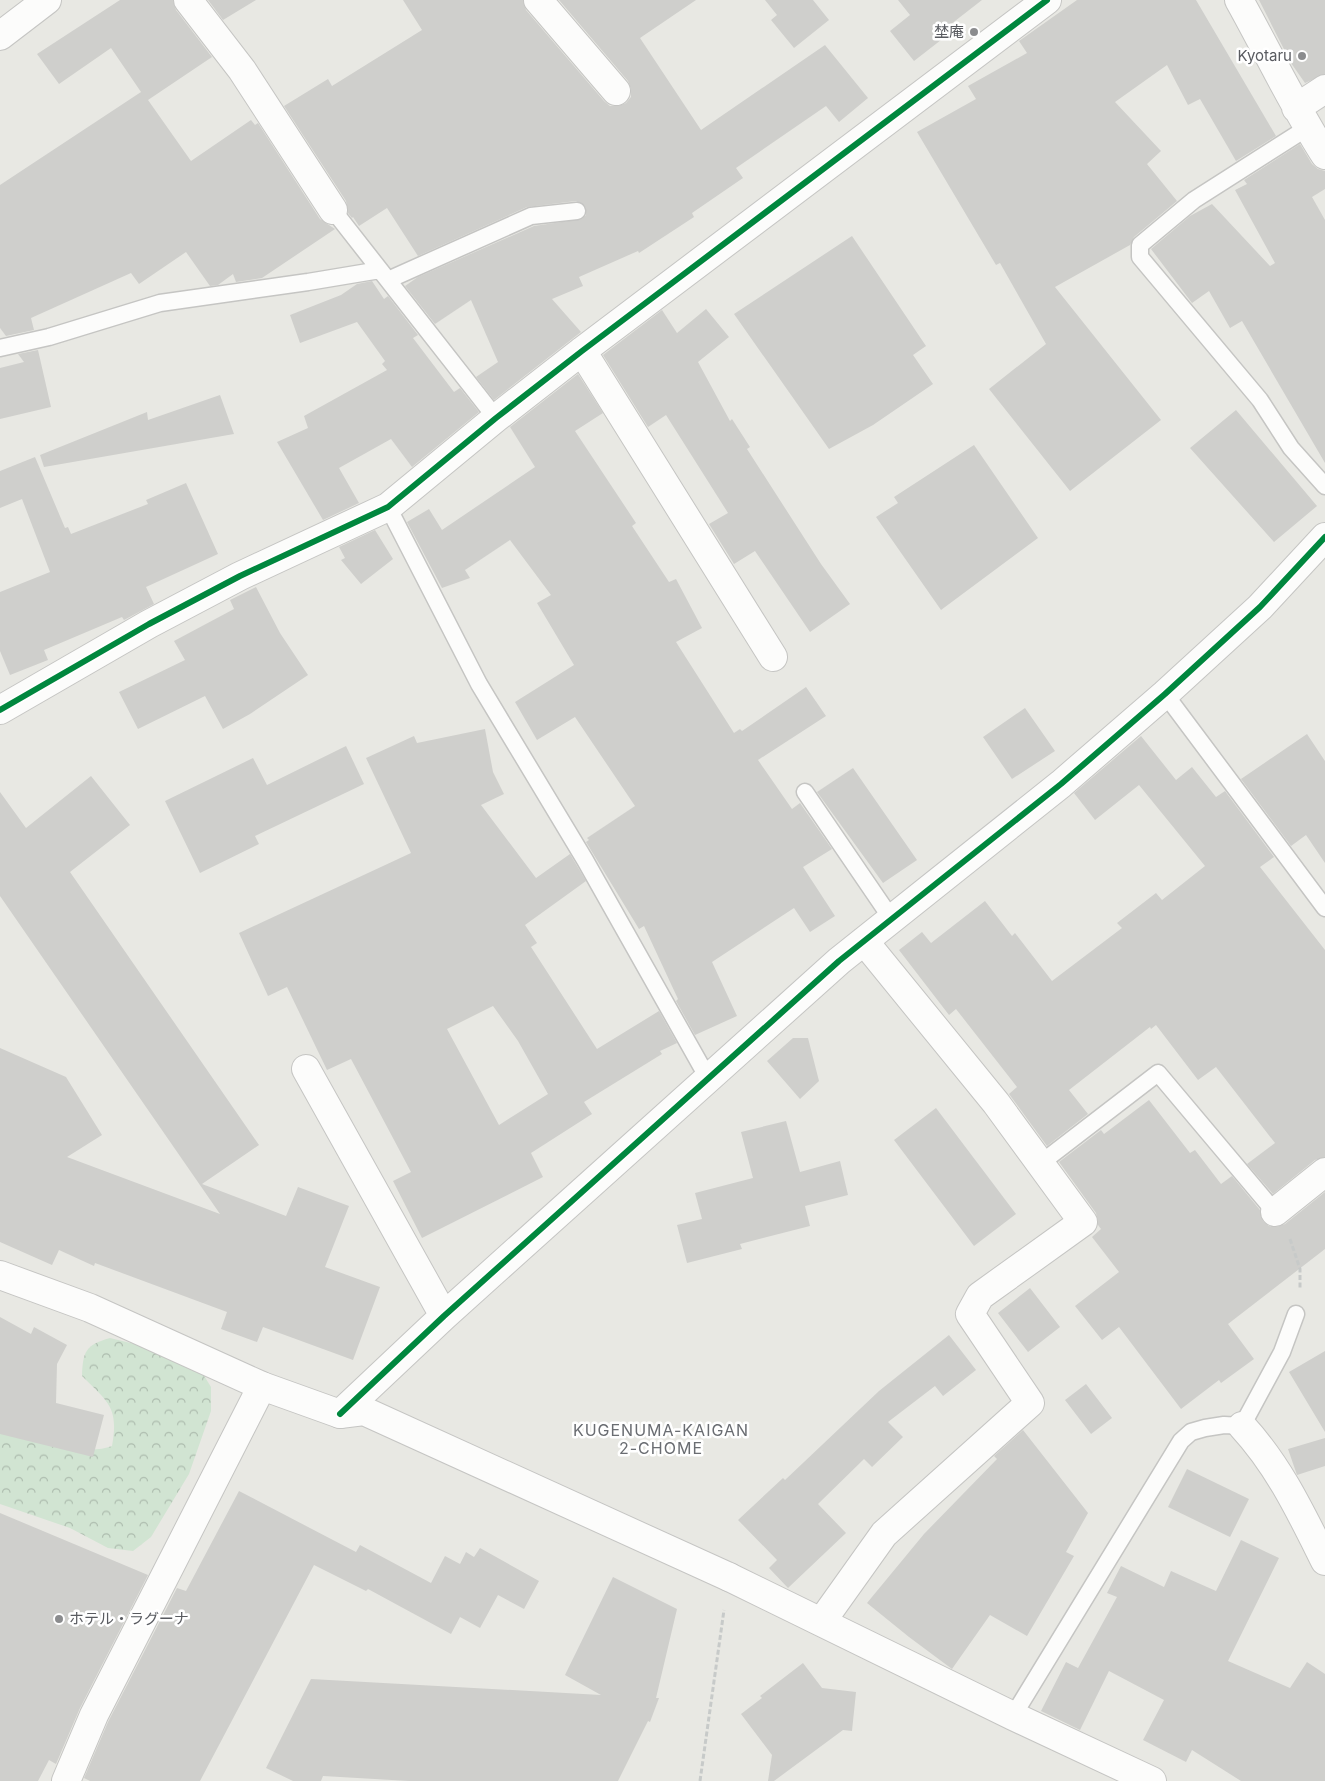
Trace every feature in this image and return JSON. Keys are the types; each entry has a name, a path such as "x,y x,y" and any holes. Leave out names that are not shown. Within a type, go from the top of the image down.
{"street":[{"path":"0,36 48,0"},
{"path":"188,0 242,70 333,210"},
{"path":"538,0 616,91"},
{"path":"0,710 149,624 231,581 388,507 496,418 582,351 1047,0"},
{"path":"1239,0 1302,118 1325,155"},
{"path":"1302,118 1325,89"},
{"path":"582,351 773,657"},
{"path":"340,1414 444,1316 864,941 1061,784 1165,694 1260,607 1325,537"},
{"path":"822,1621 884,1534 1030,1403 970,1314 980,1296 1083,1222 996,1103 864,941"},
{"path":"306,1069 444,1316"},
{"path":"1275,1212 1325,1172"},
{"path":"0,1274 90,1308 262,1386 340,1414 364,1411 729,1577 1013,1716 1152,1781"},
{"path":"66,1781 94,1715 262,1386"},
{"path":"1242,1426 1260,1445 1277,1468 1325,1561"}],"lane":[{"path":"1302,118 1194,200 1140,245 1140,256 1260,400 1291,448 1325,486"},
{"path":"333,210 496,418"},
{"path":"0,348 49,337 160,302 308,282 384,275 531,216 577,210"},
{"path":"388,507 478,684 585,860 709,1080"},
{"path":"1165,694 1325,908"},
{"path":"805,792 892,918"},
{"path":"1041,1163 1158,1073 1275,1212"},
{"path":"1013,1716 1181,1441 1191,1432 1206,1428 1224,1425 1242,1426 1282,1352 1296,1314"}],"path":[{"path":"1275,1212 1289,1238 1300,1269 1296,1314"},
{"path":"700,1781 729,1577"}],"green space":[{"path":"110,1338 151,1348 203,1374 211,1387 211,1411 189,1474 151,1537 133,1551 108,1548 70,1528 0,1504 0,1428 71,1448 100,1449 112,1446 114,1422 109,1406 99,1392 82,1376 83,1361 87,1351 95,1344"}],"building":[{"path":"120,0 173,0 176,10 212,57 148,100 191,161 251,120 255,125 258,123 320,219 335,229 262,278 236,282 233,274 218,285 210,286 186,252 139,284 131,273 31,318 34,330 6,336 0,328 0,185 141,92 111,48 59,84 37,54"},
{"path":"208,0 256,0 223,20"},
{"path":"403,0 523,0 526,10 604,101 610,106 618,106 626,103 631,97 628,81 559,0 696,0 640,38 701,130 825,45 868,98 839,122 826,106 736,168 743,178 692,213 694,217 639,253 638,251 579,277 583,286 552,299 581,332 494,400 476,377 498,362 471,300 435,324 405,286 418,277 534,226 582,219 586,215 585,206 576,201 527,207 418,256 387,208 359,226 348,213 346,201 284,106 328,79 332,86 422,30"},
{"path":"765,0 813,0 829,20 794,48 771,20 777,15"},
{"path":"898,0 982,0 937,35 941,40 914,61 890,31 910,15"},
{"path":"1077,0 1196,0 1276,136 1236,161 1200,99 1188,105 1167,65 1115,102 1161,151 1147,164 1177,201 1134,237 1130,245 1055,287 1161,420 1070,491 989,389 1046,344 1000,263 996,265 917,132 976,99 968,86 1027,53 1019,41"},
{"path":"1259,0 1325,0 1325,74 1305,83 1291,63"},
{"path":"1300,144 1312,164 1318,169 1325,171 1325,189 1312,197 1325,220 1325,463 1242,321 1230,328 1209,291 1192,303 1151,249 1190,216 1212,204 1270,266 1275,263 1235,190 1247,184 1244,180"},
{"path":"852,236 926,346 913,355 933,384 873,425 829,449 734,314"},
{"path":"372,281 384,299 388,296 418,335 413,338 454,392 460,388 479,412 412,467 391,439 339,468 359,503 323,520 277,442 308,428 304,416 387,370 382,364 385,361 357,322 300,343 290,315 341,295 357,284"},
{"path":"706,309 729,337 698,362 730,421 732,419 750,447 747,449 821,564 850,604 810,632 755,551 734,564 709,524 728,513 666,415 648,427 603,355 662,310 677,333"},
{"path":"38,350 51,407 0,419 0,368 24,362 18,354"},
{"path":"578,374 603,413 575,431 636,523 632,526 669,582 676,579 702,628 676,642 734,733 740,729 742,731 806,687 826,716 758,760 792,809 800,803 832,849 803,867 835,916 810,932 794,908 712,962 737,1016 695,1035 676,1001 678,999 644,926 639,929 586,842 589,840 587,838 635,806 575,717 537,740 515,702 574,665 537,603 551,595 510,540 465,570 470,578 442,588 407,522 429,509 442,530 535,467 510,427"},
{"path":"220,395 234,434 44,467 40,455 147,412 148,420"},
{"path":"1236,410 1317,506 1274,542 1190,448"},
{"path":"974,445 1038,538 941,610 876,517 898,503 894,497"},
{"path":"35,457 65,528 68,527 71,534 148,504 146,500 186,483 218,554 146,587 154,604 124,620 122,617 44,650 48,660 10,675 0,651 0,592 50,572 22,499 0,508 0,471"},
{"path":"375,530 393,559 361,584 341,560 345,558 339,547"},
{"path":"256,587 280,633 308,675 250,714 223,729 205,696 138,729 119,692 185,660 174,641 234,609 230,600"},
{"path":"1025,708 1055,751 1012,779 983,737"},
{"path":"485,729 493,772 504,794 481,805 536,878 570,854 586,881 525,925 537,943 531,947 597,1049 659,1011 677,1043 660,1051 662,1054 584,1102 592,1114 531,1153 543,1177 422,1238 393,1181 411,1172 351,1059 327,1070 287,987 268,996 239,933 411,853 366,758 414,736 417,743","holes":["493,1006 518,1041 548,1094 499,1125 447,1029"]},
{"path":"1307,734 1325,761 1325,863 1306,835 1291,846 1241,779"},
{"path":"1141,736 1176,780 1192,767 1216,797 1225,791 1274,857 1260,867 1325,950 1325,1157 1315,1160 1273,1194 1247,1164 1275,1143 1216,1067 1198,1080 1156,1025 1151,1029 1150,1027 1069,1090 1088,1114 1047,1146 1009,1094 1017,1087 956,1009 949,1015 899,950 922,932 931,943 985,901 1012,936 1015,933 1052,981 1122,928 1117,923 1156,893 1162,900 1205,866 1139,785 1095,820 1074,793"},
{"path":"346,746 364,784 255,836 259,844 200,873 165,801 253,758 267,785"},
{"path":"853,768 917,860 883,883 817,792"},
{"path":"91,776 130,825 70,872 259,1145 202,1184 286,1216 298,1187 349,1206 325,1267 380,1287 353,1360 263,1327 257,1342 221,1329 227,1312 95,1263 94,1266 59,1250 52,1265 0,1242 0,1048 66,1077 102,1135 67,1157 220,1214 0,896 0,792 26,828"},
{"path":"793,1038 808,1038 819,1081 800,1099 767,1061"},
{"path":"1149,1100 1190,1153 1195,1150 1221,1184 1232,1176 1260,1210 1263,1221 1269,1226 1277,1227 1285,1224 1325,1192 1325,1249 1228,1324 1254,1359 1221,1383 1219,1380 1181,1409 1119,1327 1102,1340 1075,1306 1119,1272 1092,1237 1101,1229 1098,1225 1096,1213 1059,1162 1101,1130 1104,1134"},
{"path":"936,1108 1016,1214 974,1246 894,1140"},
{"path":"786,1121 800,1172 840,1161 848,1195 805,1206 810,1226 740,1244 742,1249 687,1263 677,1225 702,1219 695,1193 753,1178 741,1132"},
{"path":"1030,1288 1060,1327 1028,1352 998,1313"},
{"path":"0,1317 31,1334 34,1327 67,1345 57,1364 56,1403 104,1415 93,1457 0,1434"},
{"path":"949,1335 976,1370 943,1396 935,1386 888,1422 903,1437 872,1467 864,1459 818,1504 846,1533 788,1588 769,1568 777,1560 738,1520 783,1478 785,1480 879,1391"},
{"path":"1325,1351 1325,1432 1289,1372"},
{"path":"1086,1384 1112,1418 1091,1434 1065,1400"},
{"path":"1023,1430 1088,1513 1066,1552 1074,1556 1027,1636 990,1615 952,1669 867,1603 924,1534 997,1459 994,1456"},
{"path":"1325,1438 1325,1466 1297,1475 1288,1449"},
{"path":"1187,1469 1249,1499 1230,1537 1168,1507"},
{"path":"239,1491 356,1552 360,1545 431,1583 445,1556 460,1564 466,1552 474,1557 480,1548 539,1581 524,1609 498,1595 480,1628 460,1617 451,1634 368,1589 366,1591 314,1565 200,1781 90,1781 84,1778 108,1722 177,1588 186,1591"},
{"name":"ホテル・ラグーナ","path":"0,1513 148,1575 80,1708 56,1764 49,1760 38,1781 0,1781"},
{"path":"1241,1540 1279,1558 1228,1661 1290,1688 1307,1662 1325,1674 1325,1781 1241,1781 1192,1750 1186,1762 1143,1740 1164,1700 1109,1671 1080,1730 1041,1711 1066,1662 1078,1668 1117,1597 1107,1593 1121,1566 1164,1587 1171,1571 1216,1591"},
{"path":"613,1577 677,1609 656,1698 659,1698 650,1722 648,1721 618,1781 409,1781 323,1776 321,1781 293,1781 266,1768 311,1679 601,1695 565,1675"},
{"path":"803,1663 822,1688 856,1692 852,1731 843,1730 774,1781 768,1781 772,1755 741,1714 762,1698 760,1696"}],"cycle path":[{"path":"0,710 149,624 240,576 388,507 496,418 582,351 1047,0"},
{"path":"340,1414 444,1316 839,961 1061,784 1165,694 1260,607 1325,537"}],"place":[{"name":"埜庵","path":"974,32"},
{"name":"Kyotaru","path":"1302,56"},
{"name":"ホテル・ラグーナ","path":"59,1619"}],"district":[{"name":"KUGENUMA-KAIGAN 2-CHOME","path":"661,1439"}]}
